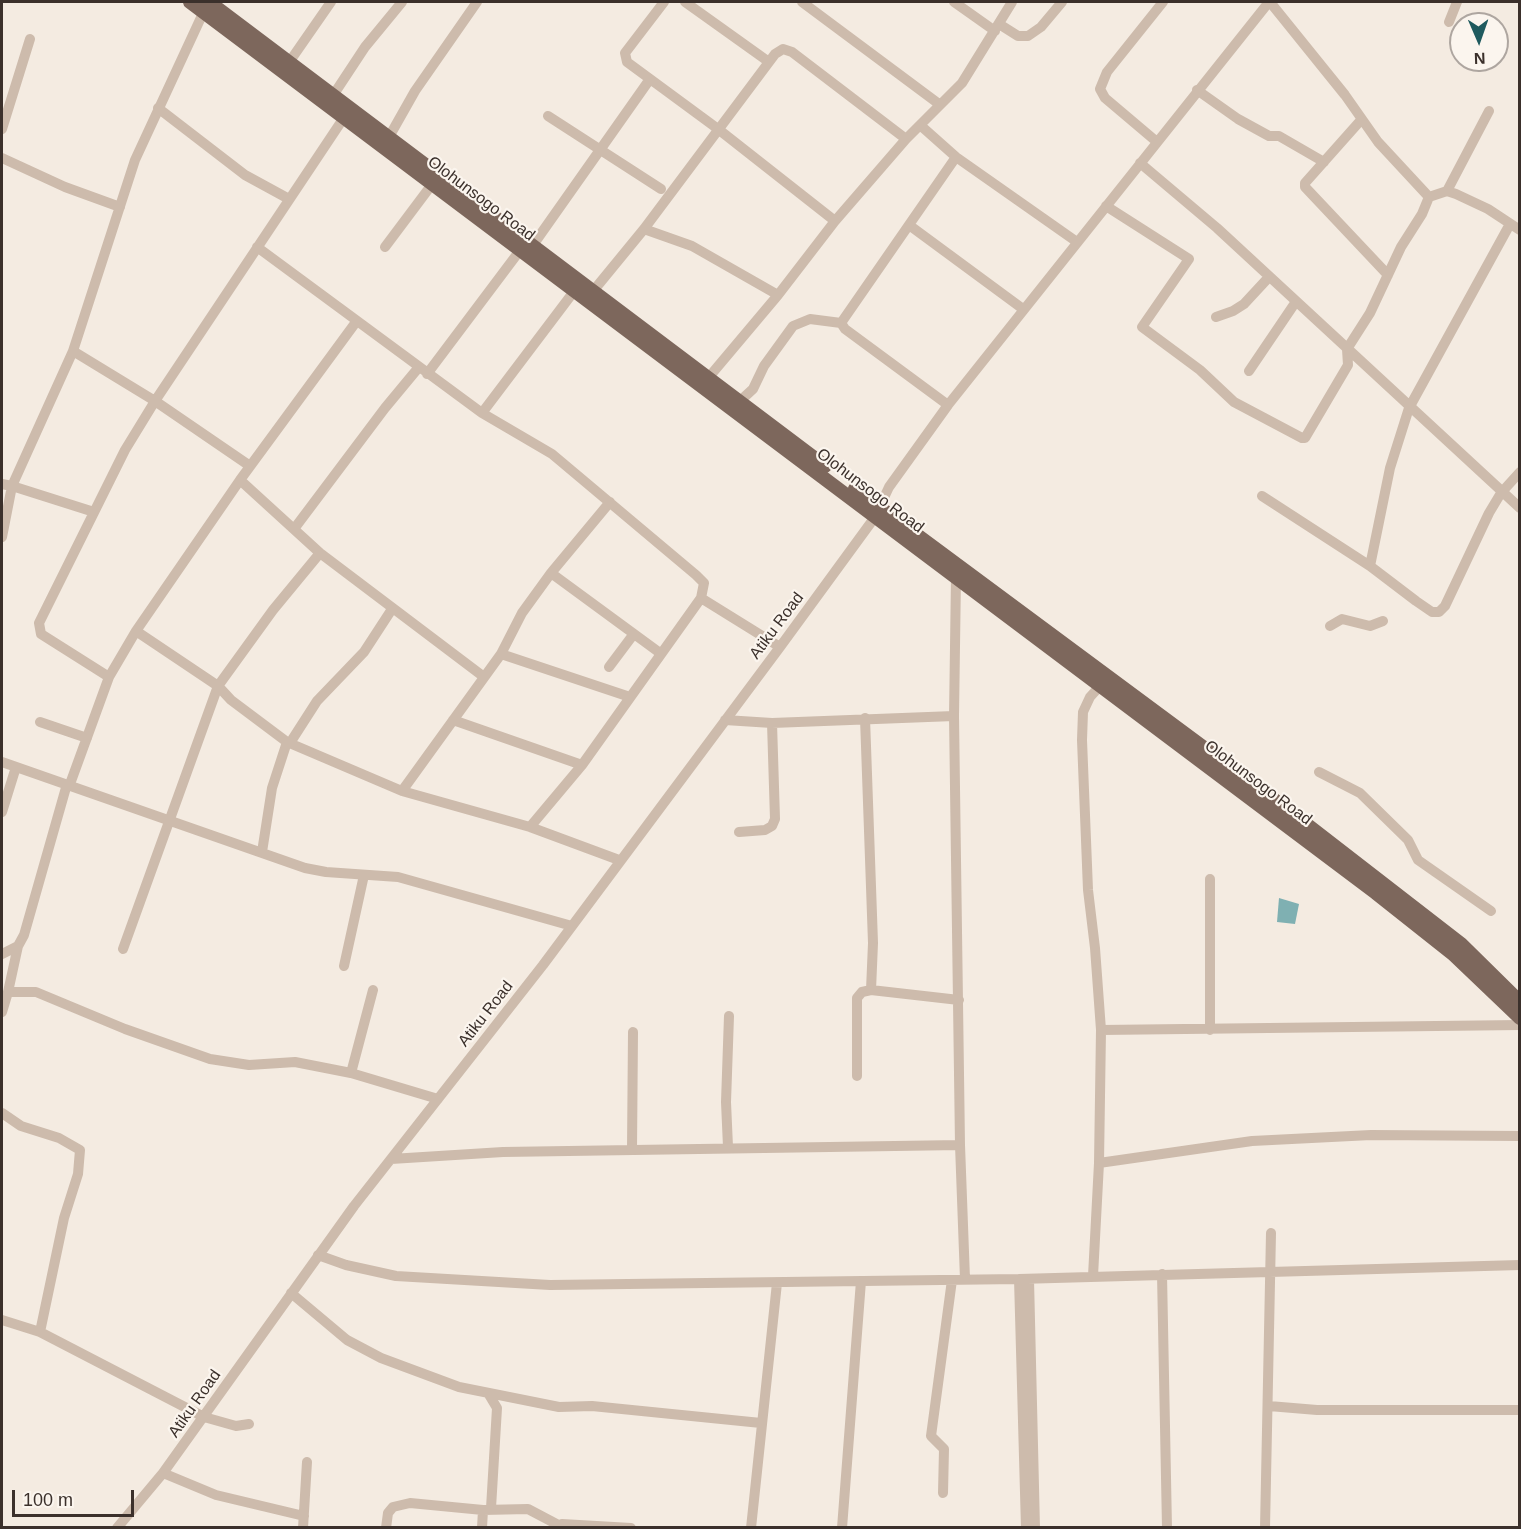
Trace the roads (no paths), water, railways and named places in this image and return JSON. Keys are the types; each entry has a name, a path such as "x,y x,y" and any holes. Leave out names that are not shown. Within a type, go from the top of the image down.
{"main road":[{"name":"Olohunsogo Road","path":"190,2 207,6 291,61 527,247 575,290 1292,813 1454,954 1520,1018"},
{"name":"Olohunsogo Road","path":"207,6 433,183 594,290 710,377 956,577 1100,686 1461,944 1520,1002"}],"street":[{"path":"291,61 331,2"},
{"path":"334,94 365,47 402,2"},
{"path":"389,137 415,91 477,2"},
{"path":"664,2 625,53 627,62 718,129 835,221"},
{"path":"685,2 769,62"},
{"path":"802,2 939,104"},
{"path":"954,2 1017,36 1028,36 1041,27 1062,2"},
{"path":"710,377 835,221 906,139 962,83 1012,2"},
{"path":"1156,142 1105,98 1100,89 1107,72 1163,2"},
{"path":"1270,2 1378,142 1429,197"},
{"name":"Atiku Road","path":"117,1527 163,1473 318,1255 546,961 780,647 878,513 889,487 948,405 1197,90 1270,2"},
{"path":"2,537 7,485 73,351 135,160 207,6"},
{"path":"2,129 30,39"},
{"path":"594,290 644,229 769,62 783,49 792,52 906,139"},
{"path":"294,529 385,408 423,371 527,247 650,79"},
{"path":"1197,90 1238,119 1269,136 1280,136 1324,162"},
{"path":"158,108 245,175 290,199"},
{"path":"1447,191 1490,111"},
{"path":"109,677 60,649 38,630 39,624 125,450 155,400 345,116"},
{"path":"548,116 661,189"},
{"path":"1361,120 1305,183 1306,190 1388,275"},
{"path":"920,125 956,157 1077,242"},
{"path":"841,323 956,157"},
{"path":"2,158 65,188 120,207"},
{"path":"1140,163 1269,277 1501,493 1520,508"},
{"path":"385,247 433,183"},
{"path":"1106,206 1189,259 1142,327 1200,370 1244,409 1305,438 1348,365 1347,349 1370,313 1429,197 1447,191 1488,209 1515,227 1409,408 1390,468 1370,566"},
{"path":"909,225 1023,309"},
{"path":"644,229 692,246 778,295"},
{"path":"257,247 482,413 552,454 704,583 701,598 582,765 530,827"},
{"path":"1216,317 1233,312 1244,304 1269,277"},
{"path":"482,413 575,290"},
{"path":"1249,371 1295,303"},
{"path":"740,401 753,389 764,366 794,326 810,319 841,323 845,329 948,405"},
{"path":"2,1012 18,946 24,935 69,784 109,677 136,631 240,480 356,321"},
{"path":"73,351 155,400 250,466"},
{"path":"1262,496 1370,566 1432,612 1439,612 1445,606 1462,565 1501,493 1520,472"},
{"path":"240,480 320,553 484,677"},
{"path":"7,485 94,512"},
{"path":"402,791 501,654 522,613 551,573 610,502"},
{"path":"123,949 218,686 273,610 320,553"},
{"path":"551,573 660,653"},
{"path":"956,577 954,716 960,1145 965,1279"},
{"path":"701,598 780,647"},
{"path":"262,852 272,788 289,743 317,701 364,652 393,609"},
{"path":"1330,626 1342,619 1370,626 1383,621"},
{"path":"136,631 218,686 231,700 289,743 402,791 530,827 620,860"},
{"path":"609,667 633,634"},
{"path":"501,654 630,697"},
{"path":"1093,1276 1099,1163 1101,1030 1088,890 1082,740 1083,712 1090,697 1100,686"},
{"path":"725,720 772,723 954,716"},
{"path":"865,718 873,943 871,990"},
{"path":"453,720 582,765"},
{"path":"40,722 87,738"},
{"path":"739,832 765,830 772,826 775,819 772,723"},
{"path":"2,762 326,872 398,877 572,926"},
{"path":"2,812 16,767"},
{"path":"1319,772 1360,793 1408,840 1418,860 1491,911"},
{"path":"344,966 364,875"},
{"path":"1210,879 1210,1030"},
{"path":"2,954 18,946"},
{"path":"351,1073 373,990"},
{"path":"856,1076 857,998 871,990 959,1000"},
{"path":"8,992 27,991 53,997 115,1025 210,1059 249,1065 295,1062 351,1073 438,1099"},
{"path":"728,1147 726,1102 729,1016"},
{"path":"1101,1030 1520,1025"},
{"path":"632,1149 633,1032"},
{"path":"2,1113 21,1126 59,1138 80,1150 78,1174 64,1218 40,1332"},
{"path":"1099,1163 1252,1141 1371,1135 1520,1136"},
{"path":"392,1159 503,1152 960,1145"},
{"path":"1265,1527 1271,1233"},
{"path":"318,1255 396,1276 550,1285 1024,1279 1520,1265"},
{"path":"1162,1274 1167,1527"},
{"path":"1024,1279 1026,1527"},
{"path":"1024,1279 1035,1527"},
{"path":"943,1493 944,1449 931,1436 952,1280"},
{"path":"842,1527 861,1281"},
{"path":"751,1527 777,1283"},
{"path":"291,1293 347,1340 381,1358 459,1387 559,1407 592,1406 761,1423"},
{"path":"2,1320 40,1332 204,1417 230,1425 249,1424"},
{"path":"482,1527 487,1509 497,1408 488,1393"},
{"path":"497,1408 511,1396"},
{"path":"1269,1406 1341,1411 1520,1410"},
{"path":"303,1527 307,1462"},
{"path":"163,1473 216,1496 304,1516"},
{"path":"386,1527 388,1513 400,1504 410,1503 487,1509 528,1509 563,1526 631,1527"}],"water":[{"path":"1279,898 1299,904 1295,924 1277,922"}]}
